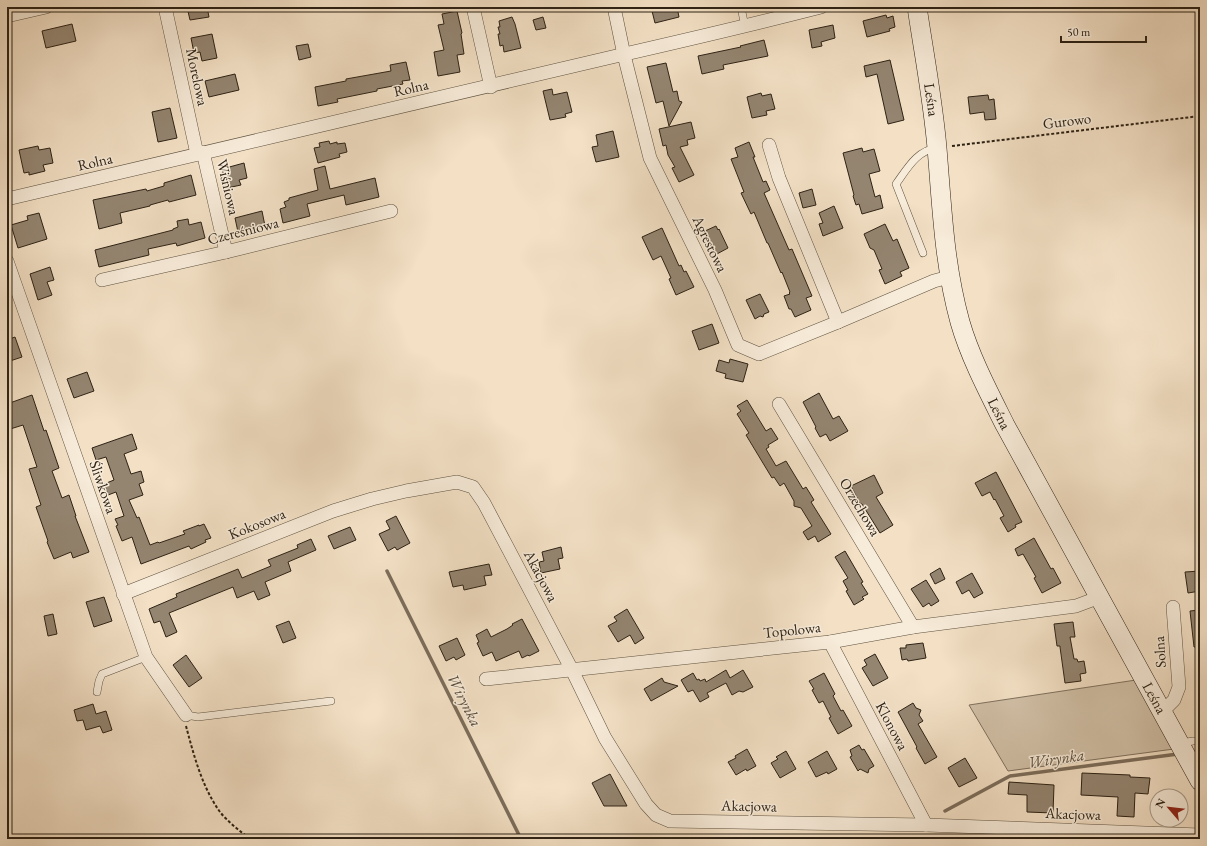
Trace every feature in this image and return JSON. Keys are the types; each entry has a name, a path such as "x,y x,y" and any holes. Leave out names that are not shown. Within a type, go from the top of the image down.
{"street":[{"path":"7,16 46,7"},
{"name":"Morelowa","path":"165,7 200,153"},
{"path":"473,7 491,86"},
{"name":"Agrestowa","path":"614,7 624,55 650,158 715,290 738,345 759,354 934,281 949,277"},
{"name":"Rolna","path":"7,199 744,27 821,7"},
{"name":"Leśna","path":"917,7 930,88 937,148 945,249 949,277 961,324 979,373 1005,425 1200,781"},
{"path":"769,145 779,178 838,322"},
{"name":"Wiśniowa","path":"200,153 226,252"},
{"name":"Czereśniowa","path":"102,280 226,252 390,211"},
{"name":"Śliwkowa","path":"7,261 146,658 186,715"},
{"name":"Orzechowa","path":"779,404 913,627"},
{"name":"Kokosowa","path":"123,594 332,511 372,499 457,482 473,487 484,502"},
{"name":"Akacjowa","path":"484,502 572,670 605,738 646,804 656,815 670,821 926,825 1075,835 1200,835"},
{"name":"Topolowa","path":"486,679 830,642 913,627 1076,606 1098,596"},
{"name":"Solna","path":"1162,712 1174,700 1179,686 1173,607"},
{"name":"Klonowa","path":"830,642 926,825"}],"lane":[{"path":"742,12 744,27"},
{"path":"923,253 896,184 917,156 931,149 937,148"},
{"path":"97,692 102,674 146,658"},
{"path":"186,715 198,717 330,701"},
{"path":"1179,744 1193,740 1200,740"}],"path":[{"name":"Gurowo","path":"937,148 1200,116"},
{"path":"186,715 186,726 203,783 220,812 250,839"}],"shaded area":[{"path":"1136,680 1174,749 1008,771 969,705"}],"building":[{"path":"187,7 207,7 209,17 190,20"},
{"path":"651,7 677,7 679,17 655,23"},
{"path":"457,11 462,33 464,54 457,55 460,72 438,76 434,52 444,50 438,25 444,24 442,14"},
{"path":"886,15 887,18 893,16 895,27 889,29 890,31 867,37 863,21"},
{"path":"512,17 521,48 504,52 503,45 500,46 498,34 500,34 498,27 500,27 499,21"},
{"path":"543,17 546,28 536,30 533,20"},
{"path":"72,24 76,41 46,48 42,31"},
{"path":"833,25 835,38 821,42 822,46 812,48 809,30"},
{"path":"212,34 217,58 202,61 200,52 194,53 191,38"},
{"path":"764,40 768,56 723,65 724,69 702,74 698,56 741,47 740,46"},
{"path":"308,44 311,57 299,60 296,46"},
{"path":"890,60 904,120 888,124 877,74 866,77 864,66"},
{"path":"406,62 410,80 402,81 403,84 337,99 338,102 318,106 315,87 346,81 346,79 391,71 390,65"},
{"path":"666,63 673,92 677,91 679,101 682,102 669,126 663,101 656,103 647,67"},
{"path":"235,74 239,90 209,97 205,81"},
{"path":"552,89 553,95 567,92 572,112 565,114 566,117 550,120 543,91"},
{"path":"761,93 762,96 771,94 775,109 766,111 767,115 752,118 747,97"},
{"path":"988,95 989,100 994,99 996,119 985,120 984,112 970,114 968,97"},
{"path":"170,108 177,138 158,142 152,112"},
{"path":"691,122 695,138 687,140 688,145 680,147 694,175 679,182 672,168 675,167 668,155 666,145 663,146 659,129"},
{"path":"613,131 619,157 596,162 592,147 598,146 596,135"},
{"path":"329,141 330,144 337,142 337,144 345,143 347,152 339,154 340,157 318,163 314,148 320,147 319,143"},
{"path":"749,142 763,182 766,181 770,190 764,193 789,250 792,249 812,296 806,298 811,310 795,317 791,309 789,309 784,296 790,294 790,292 782,272 781,273 754,212 751,214 741,193 744,192 731,159 738,157 735,148"},
{"path":"38,146 39,150 50,148 53,163 43,165 45,171 29,175 29,172 24,173 19,150"},
{"path":"862,148 863,152 874,149 880,171 869,174 875,197 880,195 883,208 862,214 859,204 856,205 853,196 854,195 843,153"},
{"path":"244,163 247,178 239,180 241,185 227,188 222,169"},
{"path":"325,166 330,189 375,178 379,197 346,205 344,195 307,204 310,216 283,223 280,209 286,207 284,202 289,200 289,198 318,190 314,169"},
{"path":"191,175 196,195 169,202 168,200 120,213 122,223 99,229 93,200 146,189 147,191 164,186 164,183"},
{"path":"812,189 816,205 803,208 799,193"},
{"path":"834,206 843,228 823,236 819,224 823,223 819,213"},
{"path":"262,211 265,226 238,232 235,218"},
{"path":"39,213 47,239 18,248 11,225 28,220 27,216"},
{"path":"188,219 189,225 201,222 205,238 177,246 176,243 148,249 149,255 99,267 95,250 173,230 178,227 177,221"},
{"path":"885,224 893,241 897,239 909,268 900,272 902,276 885,284 879,270 882,269 874,250 870,248 864,234"},
{"path":"716,226 728,248 715,255 705,231"},
{"path":"662,228 679,266 681,265 684,272 686,271 694,287 676,295 669,279 671,278 661,256 653,260 642,237"},
{"path":"50,267 54,280 47,282 52,295 38,300 30,274"},
{"path":"760,294 769,312 764,314 763,317 760,316 755,319 746,300"},
{"path":"712,324 719,343 699,350 692,331"},
{"path":"15,337 22,357 7,362 7,340"},
{"path":"730,359 748,364 743,382 725,378 726,374 716,371 719,360 729,363"},
{"path":"87,372 94,391 74,398 67,379"},
{"path":"819,393 833,419 839,416 848,431 830,441 826,434 820,437 803,402"},
{"path":"32,395 44,431 46,430 59,468 52,471 62,498 69,495 75,516 89,552 73,558 71,552 54,559 36,507 41,505 29,469 37,467 23,425 7,430 7,404"},
{"path":"747,400 766,431 771,428 778,439 768,445 769,447 766,449 776,466 786,461 803,489 806,487 814,500 811,502 831,534 818,542 815,536 808,540 803,532 812,526 801,508 794,506 794,501 784,483 780,486 774,477 772,478 746,435 749,433 737,414 741,411 737,406"},
{"path":"132,434 137,449 124,454 131,474 141,471 144,482 139,484 143,495 129,500 137,518 139,517 150,545 185,534 183,531 204,524 211,538 205,540 206,542 191,549 189,546 141,564 132,537 122,541 115,519 124,516 116,492 108,495 104,484 114,480 106,457 96,460 92,448"},
{"path":"996,472 1022,522 1015,525 1016,527 1008,532 1000,518 1004,516 995,499 994,500 990,492 982,496 975,483"},
{"path":"874,475 883,493 876,497 893,525 880,533 862,504 860,504 851,486"},
{"path":"396,516 410,543 397,550 395,547 388,551 379,534 390,529 386,521"},
{"path":"350,527 356,540 334,549 328,536"},
{"path":"1034,538 1051,569 1053,568 1061,583 1042,593 1034,578 1036,577 1023,554 1018,556 1015,549"},
{"path":"311,539 316,550 288,562 291,571 265,582 270,595 258,600 254,591 237,598 233,587 169,613 177,632 166,637 160,621 154,623 149,609 177,597 176,594 238,569 242,578 271,566 268,560 298,548 297,545"},
{"path":"561,547 563,558 558,559 560,569 541,573 539,562 544,561 542,552"},
{"path":"845,551 863,582 861,583 868,594 862,597 864,599 854,605 846,591 848,590 843,581 848,578 835,557"},
{"path":"489,564 492,575 484,576 486,585 464,590 463,585 453,587 449,572"},
{"path":"940,568 945,579 935,584 930,574"},
{"path":"1200,571 1200,591 1188,593 1185,572"},
{"path":"972,573 983,593 974,598 969,590 962,594 956,582"},
{"path":"926,580 939,601 931,606 929,603 923,607 911,589"},
{"path":"104,597 112,621 94,627 86,602"},
{"path":"627,609 644,638 635,644 630,635 618,642 608,626 617,621 614,617"},
{"path":"1200,610 1200,647 1194,647 1190,611"},
{"path":"53,614 57,634 48,636 44,616"},
{"path":"522,619 539,651 522,658 519,651 496,661 492,652 483,656 477,643 479,642 476,635 487,629 491,637"},
{"path":"289,621 296,638 283,643 276,626"},
{"path":"1073,622 1075,637 1070,637 1074,659 1077,659 1078,662 1084,661 1086,673 1080,674 1081,681 1065,683 1060,646 1057,646 1054,624"},
{"path":"457,638 465,655 456,660 454,657 446,661 439,646"},
{"path":"923,643 926,658 908,661 907,659 902,660 900,648 906,648 906,645"},
{"path":"875,654 888,678 873,686 862,668 867,665 864,660"},
{"path":"186,655 202,678 189,687 173,665"},
{"path":"726,670 730,678 743,670 753,687 743,692 739,691 732,695 726,683 707,693 709,697 700,702 693,690 688,692 681,680 693,673 697,680 699,679 700,681 705,679 706,682"},
{"path":"824,673 835,694 833,696 841,711 843,710 852,726 838,734 829,718 831,717 823,701 819,703 812,690 814,689 809,681"},
{"path":"662,678 664,682 678,686 651,701 644,689"},
{"path":"913,703 916,708 921,710 919,715 923,721 918,724 937,757 925,764 898,712"},
{"path":"93,704 96,714 106,711 112,730 103,733 100,726 86,730 83,720 77,721 74,710"},
{"path":"859,745 862,750 864,749 874,766 869,769 868,773 860,769 858,771 850,757 852,756 850,750"},
{"path":"747,749 756,766 747,771 746,769 736,775 728,762 736,758 735,756"},
{"path":"786,751 796,769 780,778 771,763 778,759 776,757"},
{"path":"827,751 837,769 828,774 827,772 816,777 808,762"},
{"path":"965,758 977,778 959,787 948,768"},
{"path":"1082,773 1130,775 1130,777 1150,778 1148,794 1135,793 1134,817 1117,816 1118,797 1081,795"},
{"path":"610,774 627,806 604,806 592,783"},
{"path":"1009,782 1054,785 1053,813 1027,812 1027,795 1008,794"}],"waterway":[{"name":"Wirynka","path":"387,571 521,839"},
{"name":"Wirynka","path":"945,811 1010,776 1178,754"}]}
